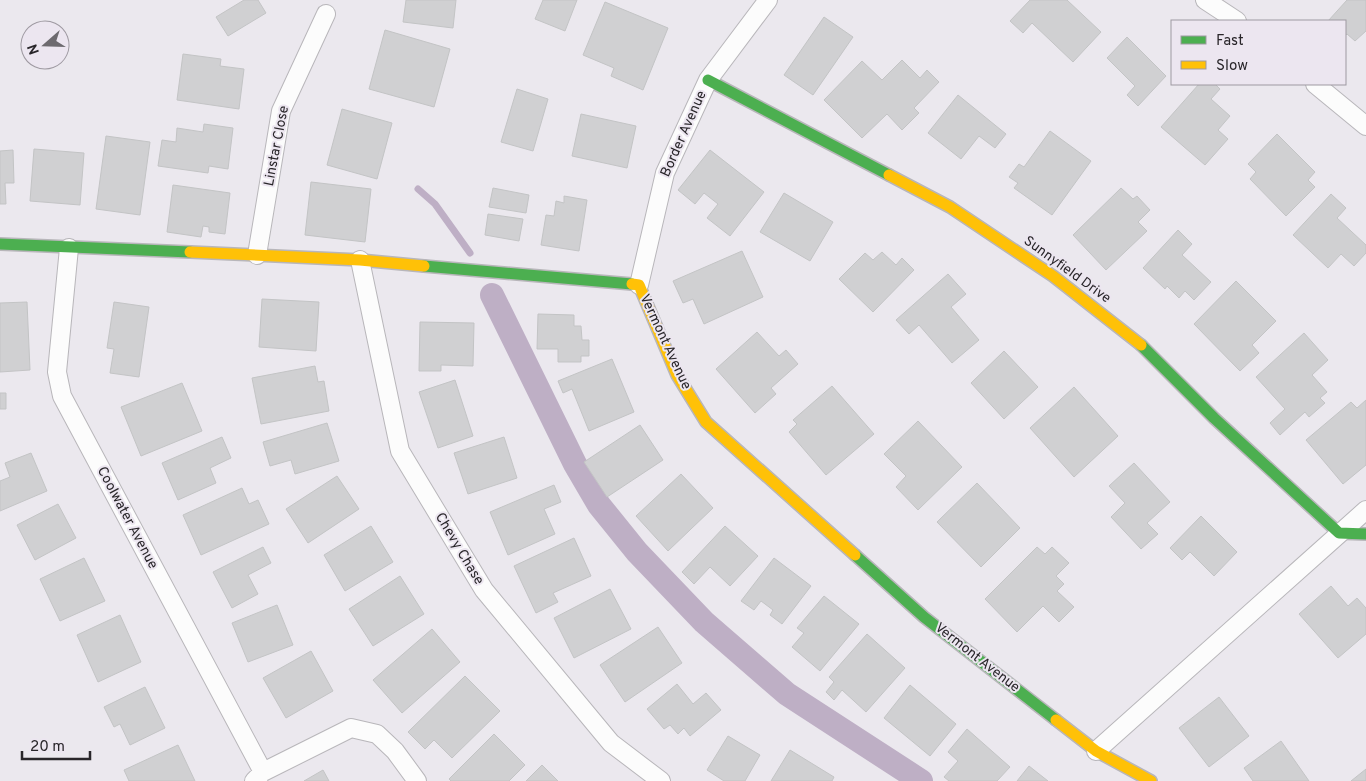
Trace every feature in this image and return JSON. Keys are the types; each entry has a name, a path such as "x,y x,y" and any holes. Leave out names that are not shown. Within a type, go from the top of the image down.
{"street":[{"name":"Border Avenue","path":"638,285 665,173 708,80 768,0"},
{"path":"1205,0 1235,20"},
{"name":"Linstar Close","path":"257,255 281,111 326,14"},
{"name":"Sunnyfield Drive","path":"708,80 950,207 1053,276 1133,338 1214,418 1339,533"},
{"path":"1316,85 1366,126"},
{"path":"0,244 360,260 638,285"},
{"name":"Coolwater Avenue","path":"69,248 57,372 62,396 258,776"},
{"name":"Chevy Chase","path":"360,260 400,451 484,590 612,743 661,781"},
{"name":"Vermont Avenue","path":"638,285 677,375 706,422 924,617 1096,751"},
{"path":"1151,781 1096,751 1366,510"},
{"path":"1339,533 1366,534"},
{"path":"258,776 351,728 377,734 395,751 417,781"}],"building":[{"path":"244,0 258,0 266,13 228,36 216,17"},
{"path":"406,0 456,0 453,28 403,22"},
{"path":"543,0 577,0 565,31 535,19"},
{"path":"1030,0 1067,0 1101,32 1073,62 1032,23 1023,33 1010,21"},
{"path":"1347,0 1366,0 1366,31 1355,41 1346,35 1346,20 1329,20"},
{"path":"605,2 668,28 643,90 611,76 614,68 583,55"},
{"path":"824,17 853,37 813,95 784,75"},
{"path":"385,30 450,49 434,107 369,89"},
{"path":"1127,37 1166,76 1138,106 1127,95 1135,86 1107,58"},
{"path":"183,54 221,59 220,66 244,69 239,109 177,100"},
{"path":"902,60 920,78 927,70 939,82 914,108 919,113 902,130 887,114 862,138 824,100 862,61 882,80"},
{"path":"1198,85 1216,85 1220,89 1211,99 1230,116 1218,130 1228,139 1205,165 1161,127"},
{"path":"517,89 548,99 533,151 501,142"},
{"path":"958,95 1006,134 995,148 979,136 961,159 928,133"},
{"path":"342,109 392,123 377,179 327,165"},
{"path":"581,114 636,126 627,168 572,156"},
{"path":"204,124 233,128 228,169 209,166 208,173 158,166 162,140 176,142 177,128 203,132"},
{"path":"1050,131 1091,161 1052,215 1014,188 1018,183 1009,177 1019,164 1024,167"},
{"path":"1277,134 1315,172 1308,180 1315,187 1286,216 1250,179 1256,172 1248,164"},
{"path":"106,136 150,142 140,215 96,209"},
{"path":"34,149 84,153 80,205 30,201"},
{"path":"13,150 14,183 5,183 6,204 0,204 0,151"},
{"path":"710,150 764,192 730,236 707,218 718,204 704,193 695,204 678,190"},
{"path":"311,182 371,189 365,242 305,235"},
{"path":"173,185 230,193 225,234 209,232 209,227 203,226 201,237 167,232"},
{"path":"493,188 529,195 526,213 489,207"},
{"path":"1121,188 1133,199 1137,196 1150,210 1138,222 1147,231 1106,270 1073,235"},
{"path":"784,193 833,222 810,261 760,232"},
{"path":"1331,194 1346,208 1337,218 1366,245 1366,253 1354,266 1341,254 1328,268 1293,235"},
{"path":"564,196 587,200 579,251 541,245 546,215 554,216 556,201 564,203"},
{"path":"488,214 523,219 519,241 485,235"},
{"path":"1178,230 1192,244 1182,255 1211,282 1194,300 1185,291 1179,298 1167,286 1165,289 1143,268"},
{"path":"742,251 763,297 704,324 693,299 683,303 673,281"},
{"path":"882,252 896,265 902,258 914,270 873,312 839,279 865,253 873,260"},
{"path":"948,274 966,294 951,307 979,340 952,363 919,325 909,334 896,320"},
{"path":"1236,281 1276,321 1252,345 1259,353 1240,371 1194,324"},
{"path":"262,299 319,302 316,351 259,347"},
{"path":"27,302 30,370 0,372 0,303"},
{"path":"114,302 149,307 139,377 110,373 114,349 107,348"},
{"path":"538,314 574,315 574,326 581,326 582,340 589,340 589,356 581,356 581,362 558,362 558,349 537,349"},
{"path":"420,322 474,323 473,366 441,365 441,371 419,371"},
{"path":"757,332 779,356 786,350 798,364 771,388 776,394 755,413 716,369"},
{"path":"1304,333 1328,360 1312,375 1327,392 1320,398 1325,403 1309,417 1305,412 1280,435 1270,423 1285,409 1256,377"},
{"path":"1004,351 1038,387 1004,419 971,383"},
{"path":"612,359 634,412 589,431 572,389 563,393 558,381"},
{"path":"315,366 318,382 324,381 329,411 261,424 252,378"},
{"path":"455,380 473,436 438,448 419,392"},
{"path":"182,383 202,431 141,456 121,407"},
{"path":"832,386 874,434 826,475 789,432 797,424 793,420"},
{"path":"1074,387 1118,436 1074,477 1030,428"},
{"path":"0,393 6,393 6,409 0,409"},
{"path":"1366,400 1366,465 1343,484 1306,440 1351,402 1357,408"},
{"path":"918,421 962,467 918,510 896,487 906,476 884,454"},
{"path":"327,423 339,461 295,474 291,460 270,466 263,442"},
{"path":"640,425 663,460 607,497 584,462"},
{"path":"222,437 231,458 210,468 216,483 178,500 162,463"},
{"path":"504,437 517,478 468,494 454,453"},
{"path":"31,453 47,491 0,511 0,481 10,477 5,463"},
{"path":"1134,463 1170,502 1147,523 1158,534 1141,549 1111,517 1125,503 1109,486"},
{"path":"681,474 713,508 668,551 636,516"},
{"path":"337,476 359,509 308,543 286,509"},
{"path":"977,483 1020,528 981,567 937,522"},
{"path":"554,485 561,502 544,509 555,534 508,555 490,512"},
{"path":"242,488 249,504 258,500 269,524 201,555 183,515"},
{"path":"58,504 76,538 35,560 17,525"},
{"path":"1201,516 1237,552 1214,576 1190,552 1182,560 1170,548"},
{"path":"371,526 393,562 345,591 324,555"},
{"path":"725,526 758,556 730,586 710,567 694,584 682,572"},
{"path":"574,538 591,576 553,593 558,602 536,613 514,566"},
{"path":"263,547 271,563 248,575 258,594 232,608 213,572"},
{"path":"1037,547 1045,554 1052,547 1069,563 1056,576 1064,584 1057,591 1074,607 1059,622 1043,606 1017,632 985,599"},
{"path":"84,558 105,601 60,621 40,579"},
{"path":"774,558 811,586 782,624 770,615 773,610 761,601 754,610 741,601"},
{"path":"400,576 424,614 373,646 349,609"},
{"path":"1331,586 1348,606 1357,598 1366,608 1366,634 1338,658 1299,614"},
{"path":"610,589 631,629 574,658 554,618"},
{"path":"824,596 859,624 820,671 792,647 804,633 797,628"},
{"path":"277,605 293,645 248,662 232,623"},
{"path":"120,615 141,662 98,682 77,635"},
{"path":"658,627 682,663 625,702 600,665"},
{"path":"432,629 460,662 402,713 373,680"},
{"path":"867,634 905,668 866,712 842,690 834,700 826,692 834,682 829,677"},
{"path":"311,651 333,691 286,718 263,678"},
{"path":"465,676 500,711 452,758 434,740 425,749 408,732"},
{"path":"677,684 693,704 706,693 721,710 690,736 684,728 678,734 670,725 664,729 647,709"},
{"path":"910,685 956,724 930,756 884,718"},
{"path":"145,687 165,728 130,745 120,724 114,727 104,707"},
{"path":"1219,697 1249,736 1209,767 1179,728"},
{"path":"967,729 1010,767 997,781 949,781 944,777 958,761 948,752"},
{"path":"494,734 525,765 509,781 451,781 449,779"},
{"path":"728,736 760,755 745,781 724,781 707,770"},
{"path":"1281,741 1309,781 1253,781 1244,768"},
{"path":"178,745 195,781 129,781 124,770"},
{"path":"790,750 834,777 832,781 771,781"},
{"path":"542,765 558,781 526,781"},
{"path":"1029,766 1048,781 1017,781"},
{"path":"1366,769 1366,781 1351,781"},
{"path":"323,770 329,781 304,781"}],"waterway":[{"path":"418,189 435,204 470,253"},
{"path":"492,295 575,464 599,505 637,552 704,622 787,694 921,781"}],"traffic: fast":[{"path":"708,80 889,175"},
{"path":"0,244 190,252"},
{"path":"424,266 632,284"},
{"path":"1141,345 1214,418 1339,533 1366,534"},
{"path":"855,555 924,617 1056,720"}],"traffic: slow":[{"path":"889,175 950,207 1053,276 1141,345"},
{"path":"190,252 360,260 424,266"},
{"path":"632,284 639,285 677,375 706,422 855,555"},
{"path":"1056,720 1096,751 1151,781"}]}
